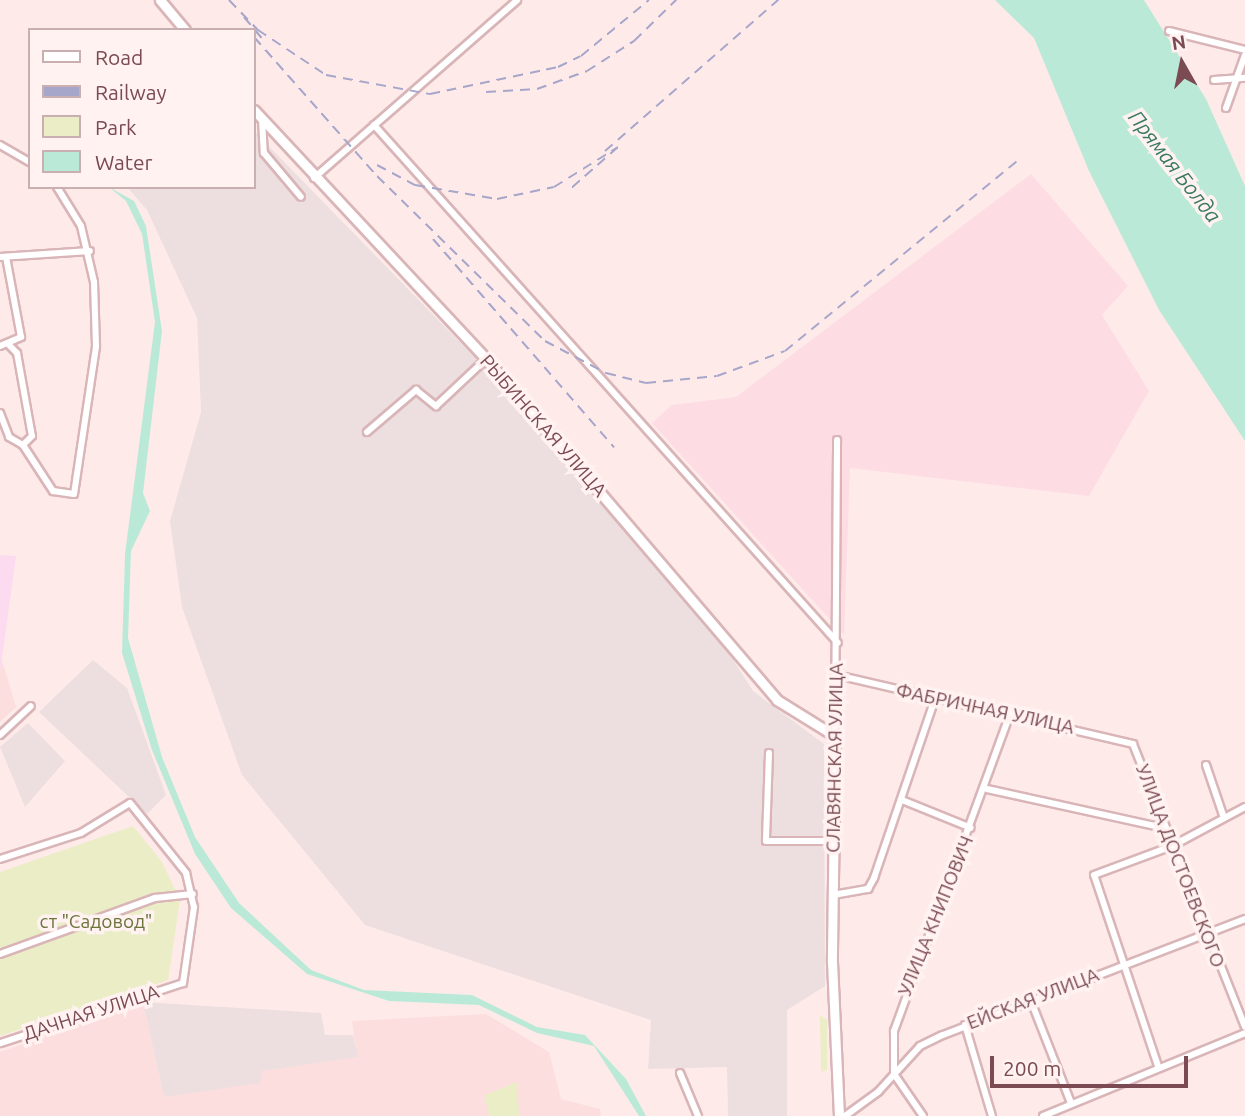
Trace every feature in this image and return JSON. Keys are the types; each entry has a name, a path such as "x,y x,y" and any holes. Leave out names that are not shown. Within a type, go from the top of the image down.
{"main road":[{"path":"160,0 183,28"},
{"name":"РЫБИНСКАЯ УЛИЦА","path":"256,112 313,179 486,359 777,700 835,736"},
{"name":"СЛАВЯНСКАЯ УЛИЦА","path":"835,736 834,1076 842,1116"}],"street":[{"path":"313,179 517,0"},
{"path":"1169,31 1245,52 1226,108"},
{"path":"1214,80 1236,76 1245,78"},
{"path":"262,119 264,153 301,197"},
{"path":"374,125 838,643"},
{"path":"0,145 28,161"},
{"path":"0,413 9,437 23,445 53,491 74,494 96,346 90,251 58,189"},
{"path":"0,346 10,346 21,337 20,314 3,257 90,251"},
{"path":"10,346 17,353 32,436 23,445"},
{"path":"368,432 416,390 436,406 486,359"},
{"name":"СЛАВЯНСКАЯ УЛИЦА","path":"835,736 838,643 837,440"},
{"name":"ФАБРИЧНАЯ УЛИЦА","path":"837,675 934,699 1011,712 1133,744"},
{"path":"833,895 868,889 902,800 934,699"},
{"path":"0,735 31,706"},
{"name":"УЛИЦА КНИПОВИЧ","path":"894,1074 901,1007 987,789 1011,712"},
{"name":"УЛИЦА ДОСТОЕВСКОГО","path":"1133,744 1204,933 1245,1027"},
{"path":"769,753 766,841 833,841"},
{"path":"1206,765 1223,815"},
{"path":"987,789 1165,828"},
{"path":"902,800 971,828"},
{"path":"0,859 81,833 130,803 186,873 193,894 155,898 0,954"},
{"path":"1158,1066 1094,875 1172,846 1223,815 1245,807"},
{"name":"ДАЧНАЯ УЛИЦА","path":"0,1044 183,983 193,894"},
{"name":"ЕЙСКАЯ УЛИЦА","path":"842,1116 894,1074 920,1046 965,1025 1245,919"},
{"path":"1031,1001 1071,1103"},
{"path":"965,1025 992,1116"},
{"path":"1043,1116 1158,1066 1245,1033"},
{"path":"680,1073 698,1116"},
{"path":"894,1074 923,1116"}],"shaded area":[{"path":"256,133 489,372 721,641 753,691 824,744 825,986 787,1010 787,1116 728,1116 727,1067 648,1069 651,1020 365,925 242,775 182,607 170,521 201,412 197,318 147,210 129,189 256,189"},
{"path":"1031,174 1128,286 1102,315 1149,391 1089,496 850,468 844,635 652,423 672,405 736,397"},
{"path":"0,555 16,556 0,673"},
{"path":"0,654 16,707 0,722"},
{"path":"93,660 127,688 166,795 147,814 39,712"},
{"path":"28,723 65,761 25,807 0,747"},
{"path":"143,1002 164,1097 261,1071 357,1057 352,1021 486,1014 549,1052 561,1099 600,1109 601,1116 0,1116 0,1052"},
{"path":"143,1002 321,1013 325,1035 353,1035 358,1057 262,1071 260,1083 164,1097"}],"green space":[{"name":"ст \"Садовод\"","path":"133,826 162,862 180,900 168,980 0,1036 0,872"},
{"path":"820,1015 827,1020 827,1070 821,1072"},
{"path":"517,1082 519,1116 489,1116 485,1095"}],"water":[{"name":"Прямая Болда","path":"995,0 1144,0 1206,99 1245,186 1245,441 1159,310 1089,171 1034,38"},
{"path":"111,189 134,201 146,226 162,331 143,493 150,511 131,551 128,638 162,757 195,837 239,903 311,970 364,990 472,995 537,1027 585,1035 626,1079 646,1116 639,1116 594,1046 537,1033 479,1005 389,1001 307,974 231,908 195,854 152,750 122,653 125,554 155,322 142,234 126,201"}],"railway":[{"path":"229,0 258,30 326,75 430,94 558,67 581,56 649,0"},
{"path":"486,92 537,89 587,71 634,41 676,0"},
{"path":"605,151 778,0"},
{"path":"244,17 253,28"},
{"path":"256,31 264,41"},
{"path":"256,39 377,176 545,341 606,373 646,383 717,376 785,351 1017,161"},
{"path":"377,165 415,185 497,199 554,187 618,147 570,189"},
{"path":"433,239 614,447"}]}
